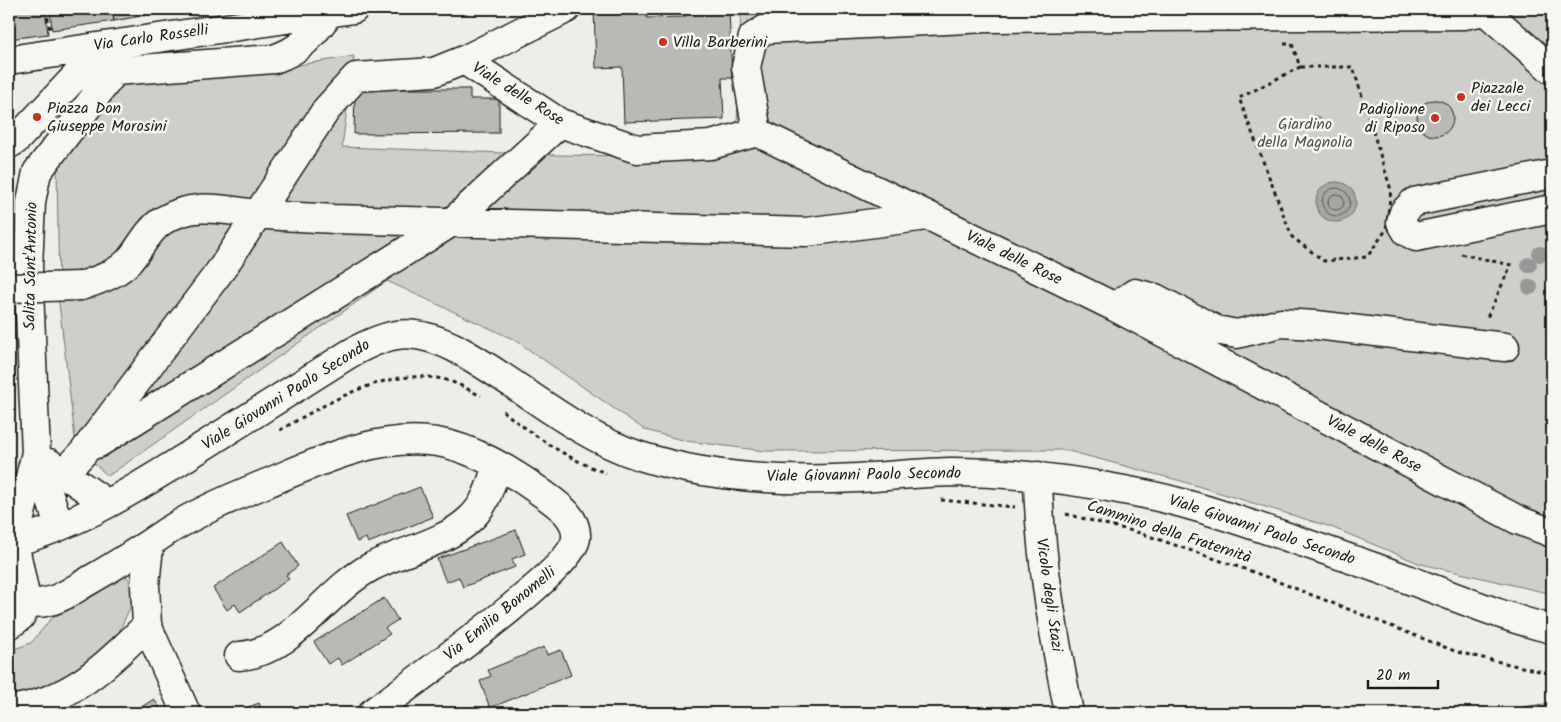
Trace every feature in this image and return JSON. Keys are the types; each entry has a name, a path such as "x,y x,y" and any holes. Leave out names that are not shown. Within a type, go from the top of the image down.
{"street":[{"path":"64,473 83,453 222,267 326,110 356,78 434,72 464,60 566,9"},
{"path":"9,144 16,140 76,76 115,71 274,59 291,54 303,46 342,10"},
{"name":"Via Carlo Rosselli","path":"9,60 342,10"},
{"path":"757,132 746,67 753,37 766,29 992,13 1464,16 1484,10 1552,70"},
{"name":"Viale delle Rose","path":"464,60 560,123 638,149 712,145 757,132 1115,307 1518,520 1552,533"},
{"name":"Salita Sant'Antonio","path":"60,526 36,453 30,377 28,267 31,202 37,172 115,71"},
{"path":"83,453 452,222 560,123"},
{"path":"1552,174 1414,202 1404,212 1402,222 1407,232 1416,237 1496,222 1552,208"},
{"path":"9,288 81,286 112,275 128,261 146,236 162,221 189,210 218,207 258,214 452,222 806,232 927,216"},
{"path":"1115,307 1134,293 1156,298 1216,330 1237,334 1281,323 1316,325 1505,347"},
{"name":"Viale Giovanni Paolo Secondo","path":"11,543 60,526 106,503 153,478 349,354 379,339 408,333 430,337 466,354 593,434 616,446 673,465 752,477 857,478 951,472 1038,476 1131,491 1201,509 1388,571 1508,616 1552,629"},
{"name":"Via Emilio Bonomelli","path":"30,601 42,603 60,597 149,546 173,528 223,502 327,458 361,448 392,442 433,442 475,454 534,488 569,516 576,528 575,543 559,567 541,585 372,713"},
{"path":"36,453 106,503"},
{"name":"Salita Sant'Antonio","path":"11,543 36,453"},
{"path":"238,656 252,655 274,647 294,631 336,591 358,574 385,560 438,539 464,525 477,512 487,495 497,465"},
{"name":"Vicolo degli Stazi","path":"1038,476 1045,573 1068,713"},
{"path":"9,625 20,617 30,601 23,589 11,543"},
{"path":"149,546 145,585 147,625 186,713"},
{"path":"9,710 37,705 69,691 107,664 147,625"}],"path":[{"path":"1278,43 1292,44 1300,67"},
{"path":"1300,67 1353,67 1391,190 1386,230 1367,257 1324,261 1292,237 1239,98 1300,67"},
{"path":"1454,253 1511,265 1482,328"},
{"path":"276,432 368,386 403,378 443,379 484,398"},
{"path":"498,407 545,441 584,465 612,474"},
{"name":"Cammino della Fraternità","path":"935,499 999,504 1039,510 1075,516 1140,533 1256,573 1457,652 1552,674"}],"green space":[{"name":"Giardino della Magnolia","path":"741,9 1552,9 1552,594 1421,564 1331,527 1181,481 1065,450 765,451 686,441 645,430 515,340 387,281 108,476 76,447 59,303 57,165 123,80 281,68 354,56 342,147 558,155 704,157 736,153"},
{"path":"117,576 127,577 135,588 131,605 119,632 95,654 60,681 22,693 9,694 9,651 31,643 50,620"}],"water":[{"path":"1336,182 1350,188 1356,202 1350,216 1336,222 1322,216 1316,202 1322,188"}],"building":[{"path":"9,9 45,9 48,34 9,39"},
{"path":"50,9 112,9 114,21 52,30"},
{"path":"112,9 145,9 146,15 114,21"},
{"path":"145,9 168,9 168,11 146,15"},
{"name":"Villa Barberini","path":"594,9 646,9 647,18 685,17 685,9 729,9 732,78 722,78 724,119 624,122 622,67 596,68"},
{"path":"355,89 470,89 470,99 499,99 499,133 354,134"},
{"name":"Padiglione di Riposo","path":"1435,100 1448,105 1453,118 1448,131 1435,136 1422,131 1417,118 1422,105"},
{"path":"420,487 433,517 368,543 366,538 357,542 346,516"},
{"path":"516,530 525,554 512,559 515,567 463,587 459,577 446,582 437,559"},
{"path":"283,542 298,566 286,575 289,579 240,612 235,604 227,610 213,588"},
{"path":"384,598 398,620 385,628 390,634 342,665 338,658 328,664 314,642"},
{"path":"544,647 547,655 561,650 571,675 490,708 480,681 491,676 488,670"},
{"path":"154,699 163,713 132,713"},
{"path":"259,703 263,713 234,713"},
{"path":"1552,703 1552,713 1523,713 1523,707"}],"place":[{"name":"Villa Barberini","path":"663,42"},
{"name":"Piazzale dei Lecci","path":"1461,97"},
{"name":"Piazza Don Giuseppe Morosini","path":"37,117"},
{"name":"Padiglione di Riposo","path":"1435,118"}]}
